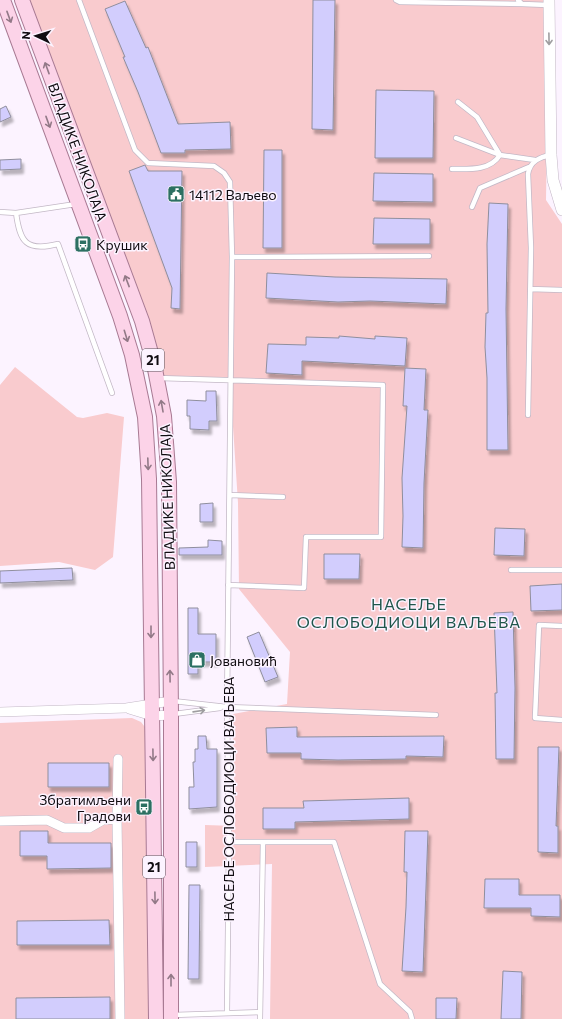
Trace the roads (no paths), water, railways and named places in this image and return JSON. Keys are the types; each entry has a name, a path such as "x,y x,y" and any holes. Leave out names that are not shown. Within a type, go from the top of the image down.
{"main road":[{"name":"ВЛАДИКЕ НИКОЛАЈА","path":"3,0 120,316 132,355 145,417 149,487 156,1019"},
{"name":"ВЛАДИКЕ НИКОЛАЈА","path":"22,0 142,321 157,378 164,416 169,482 171,1017"}],"street":[{"path":"548,2 551,155 557,171 556,194 562,210"},
{"path":"152,709 171,708"},
{"path":"0,712 171,708"},
{"path":"118,759 117,819 120,1019"},
{"path":"0,821 47,820 64,828 89,828 103,820 117,819"}],"lane":[{"name":"НАСЕЉЕ ОСЛОБОДИОЦИ ВАЉЕВА","path":"79,0 135,150 148,163 214,166 224,172 230,182 232,257 227,707 229,842 227,1012"},
{"path":"396,0 400,2 522,4 548,2"},
{"path":"518,0 522,4"},
{"path":"458,102 477,117 500,155"},
{"path":"456,138 500,155 535,160 551,155"},
{"path":"452,169 486,167 493,163 500,155"},
{"path":"472,207 480,188 529,167 535,160"},
{"path":"528,415 530,289 529,167"},
{"path":"0,212 16,213 78,204"},
{"path":"16,213 19,232 25,241 35,247 58,244 112,393"},
{"path":"232,257 429,256"},
{"path":"530,289 562,290"},
{"path":"157,378 383,385 381,537 306,537 304,588 228,585"},
{"path":"230,495 283,497"},
{"path":"511,570 562,570"},
{"path":"562,626 538,625 535,718 562,720"},
{"path":"171,708 227,707 436,716"},
{"path":"171,708 227,707"},
{"path":"229,842 334,842 380,984 410,1012 412,1019"},
{"path":"260,1019 263,842"},
{"path":"171,1017 227,1012 260,1012"}],"place":[{"name":"14112 Ваљево","path":"176,194"},
{"name":"Крушик","path":"83,244"},
{"name":"Јовановић","path":"197,660"},
{"name":"Збратимљени Градови","path":"144,807"}],"district":[{"name":"НАСЕЉЕ ОСЛОБОДИОЦИ ВАЉЕВА","path":"409,612"}]}
